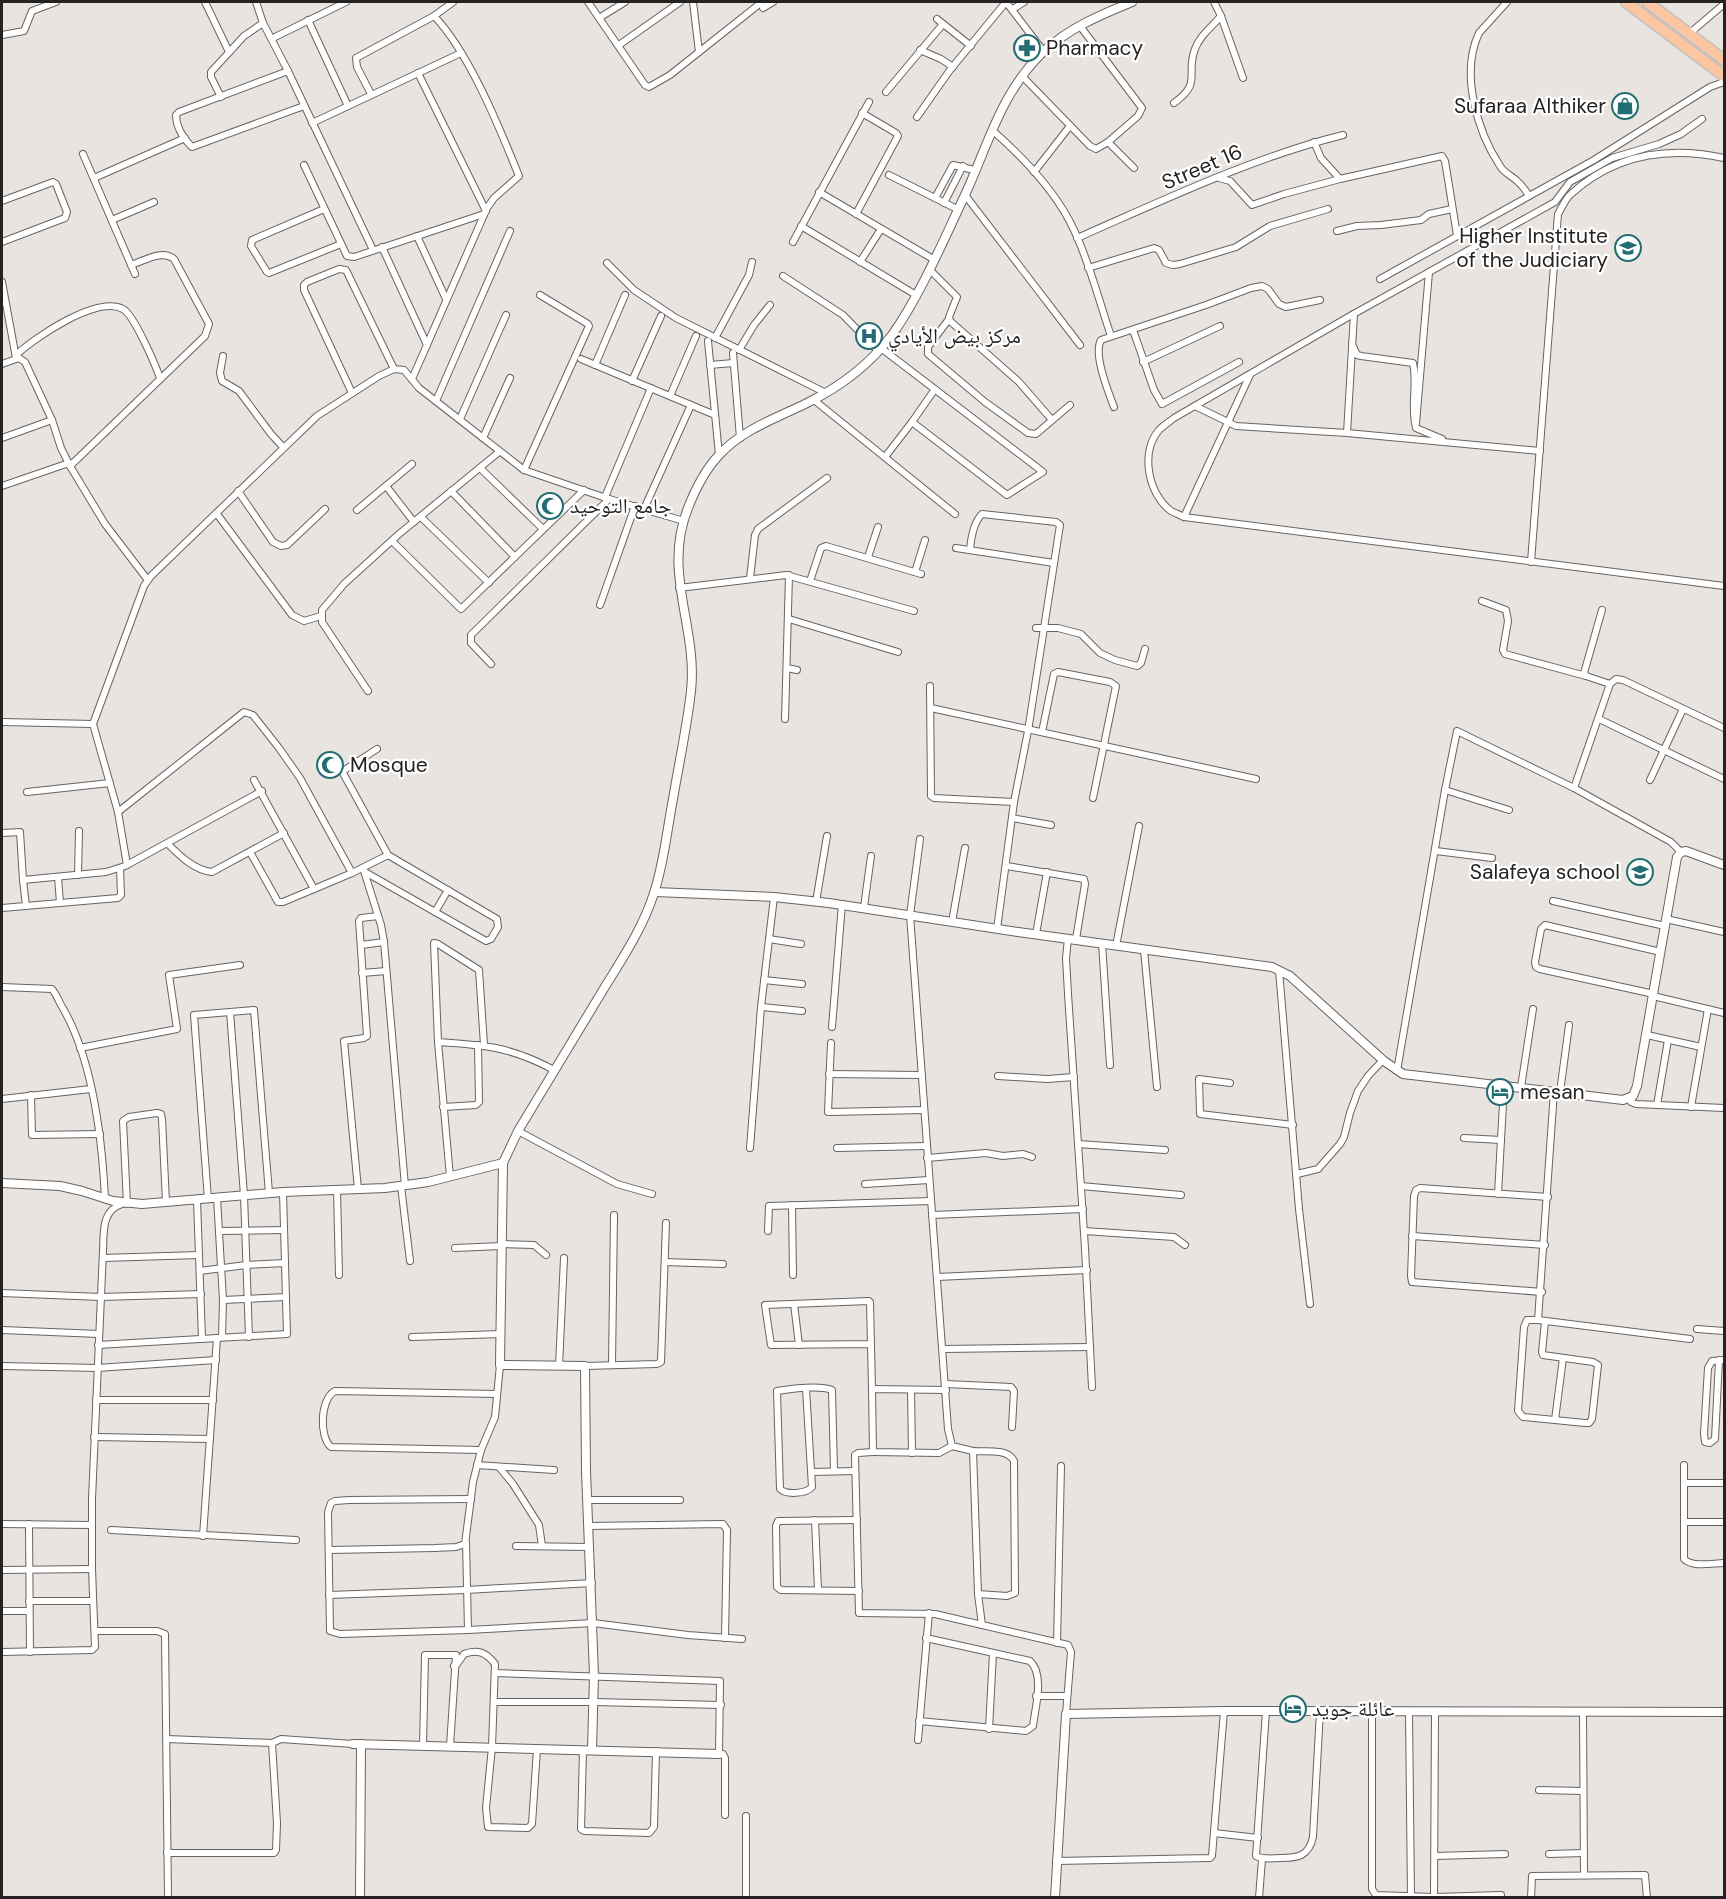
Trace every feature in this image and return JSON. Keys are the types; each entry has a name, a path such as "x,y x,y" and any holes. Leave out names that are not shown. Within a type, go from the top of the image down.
{"highway":[{"path":"1626,2 1724,76"},
{"path":"1652,3 1725,60"}],"street":[{"path":"2,34 24,30 35,5 56,2"},
{"path":"205,2 229,52"},
{"path":"256,2 263,23 273,38 373,250"},
{"path":"273,38 346,2"},
{"path":"372,94 357,67 356,58 434,16 453,2"},
{"path":"588,2 645,85 649,87 670,75 763,5 774,2"},
{"path":"599,18 625,2"},
{"path":"619,45 680,2"},
{"path":"693,2 699,52"},
{"path":"917,117 953,67 1006,2 1044,51"},
{"path":"1013,9 1024,2"},
{"path":"468,1630 466,1541 471,1499 481,1450 494,1423 500,1365 503,1163 518,1131 633,939 655,892 664,854 691,690 691,655 679,588 678,545 694,494 719,455 740,438 766,422 826,393 865,364 879,349 903,319 916,295 965,195 996,119 1022,76 1044,51 1080,26 1132,2"},
{"path":"1214,2 1243,78"},
{"path":"1507,2 1479,33 1471,58 1471,72 1481,131 1502,169 1521,185 1529,196"},
{"path":"1690,33 1725,4"},
{"path":"412,379 485,213 494,198 519,176 477,83 461,53 434,16"},
{"path":"1174,103 1185,95 1190,86 1192,57 1199,40 1221,16"},
{"path":"936,19 971,46"},
{"path":"308,20 348,106"},
{"path":"221,97 211,77 211,72 244,36 263,23"},
{"path":"886,92 943,24"},
{"path":"1022,76 1093,149 1108,142 1138,116 1142,108 1080,26"},
{"path":"920,50 953,67"},
{"path":"312,123 461,53"},
{"path":"288,71 177,114 177,122 185,138 193,147 304,106"},
{"path":"418,73 485,213"},
{"path":"1380,279 1665,117 1710,87 1725,82"},
{"path":"793,242 869,102"},
{"path":"856,214 898,136 862,113"},
{"path":"1702,119 1681,134 1659,144 1612,158 1570,182 1555,202 1174,418 1158,431 1151,444 1148,462 1150,478 1160,499 1171,511 1184,517 1725,586"},
{"path":"1034,172 1070,126"},
{"path":"992,130 1034,172 1057,201 1077,238 1111,336"},
{"name":"Street 16","path":"1077,238 1282,152 1343,135"},
{"path":"94,178 185,138"},
{"path":"1108,142 1134,168"},
{"path":"1314,142 1321,158 1338,178 1342,179"},
{"path":"1531,562 1558,214 1569,195 1601,173 1629,159 1660,153 1690,152 1725,158"},
{"path":"83,154 135,274"},
{"path":"1218,177 1230,182 1252,205 1303,189 1442,156 1445,161 1457,235"},
{"path":"304,165 346,255 350,257 485,213"},
{"path":"935,198 953,165 974,170"},
{"path":"944,203 963,166"},
{"path":"889,175 957,209"},
{"path":"2,201 54,182 67,212 66,218 2,242"},
{"path":"819,192 933,259"},
{"path":"965,195 1080,345"},
{"path":"112,220 154,202"},
{"path":"324,208 252,240 250,244 268,273 341,244"},
{"path":"1088,268 1154,248 1159,250 1166,263 1180,264 1236,247 1270,226 1328,209"},
{"path":"1337,231 1357,226 1421,220 1428,214 1452,209"},
{"path":"801,226 916,295"},
{"path":"861,262 881,229"},
{"path":"436,401 510,231"},
{"path":"417,236 446,299"},
{"path":"382,247 427,345"},
{"path":"2,486 70,465 205,336 209,324 170,255 163,254 131,265"},
{"path":"719,455 710,365 711,339 748,276 752,262"},
{"path":"608,263 649,302 711,339 826,393"},
{"path":"352,393 304,290 304,285 308,282 339,269 346,270 394,369"},
{"path":"928,269 957,297 949,319 928,347 928,354 936,362 1028,434 1036,434 1070,405"},
{"path":"1416,428 1430,271"},
{"path":"783,276 836,310 879,349 1043,472 1007,495 912,422"},
{"path":"2,282 16,357"},
{"path":"1114,407 1103,378 1098,345 1101,340 1257,286 1268,289 1279,304 1286,307 1320,300"},
{"path":"524,470 589,327 588,324 540,295"},
{"path":"595,365 625,295"},
{"path":"740,438 733,363 736,351 770,305"},
{"path":"2,364 16,357 36,338 68,320 92,310 118,307 127,312 135,325 160,378"},
{"path":"1347,433 1354,314"},
{"path":"460,419 506,315"},
{"path":"633,381 661,316"},
{"path":"949,319 1019,382 1052,420"},
{"path":"1143,362 1220,326"},
{"path":"1133,330 1158,401 1162,404 1239,362"},
{"path":"670,396 696,336"},
{"path":"1352,344 1361,357 1413,363 1415,372 1412,416 1416,428 1450,442"},
{"path":"223,356 220,373 222,381 240,391 271,434 284,447"},
{"path":"16,357 25,362 70,465 105,524 147,579"},
{"path":"580,359 715,415"},
{"path":"710,365 733,363"},
{"path":"2,908 120,898 124,867 118,812 93,724 147,579 317,416 394,369 404,370 436,401 524,470 684,521"},
{"path":"1184,517 1250,375"},
{"path":"483,438 510,378"},
{"path":"491,664 471,643 471,635 607,498 651,388"},
{"path":"885,458 935,389"},
{"path":"814,400 955,514"},
{"path":"644,509 691,405"},
{"path":"1195,406 1236,426 1347,433 1540,451"},
{"path":"2,438 52,420"},
{"path":"368,691 322,622 322,610 339,590 392,541 499,452"},
{"path":"357,510 412,464"},
{"path":"480,468 543,529"},
{"path":"750,578 755,535 758,529 827,478"},
{"path":"386,486 414,522"},
{"path":"392,541 459,608 463,608 584,490"},
{"path":"238,492 273,542 281,546 287,545 325,509"},
{"path":"451,492 515,557"},
{"path":"600,605 635,506"},
{"path":"217,514 292,615 304,621 321,616"},
{"path":"970,550 972,535 982,514 1056,522 1061,528 1014,802 997,929"},
{"path":"421,517 489,583"},
{"path":"868,557 878,527"},
{"path":"810,581 821,548 824,546 918,573 925,540"},
{"path":"956,548 1054,563"},
{"path":"679,588 789,575 914,611"},
{"path":"785,719 789,575"},
{"path":"1482,601 1506,610 1509,616 1503,650 1505,654 1610,684"},
{"path":"1586,676 1585,669 1602,610"},
{"path":"789,619 898,652"},
{"path":"1036,628 1058,628 1081,634 1100,653 1137,666 1141,663 1145,649"},
{"path":"787,668 797,670"},
{"path":"1042,732 1054,674 1062,672 1110,682 1116,687 1093,798"},
{"path":"1574,788 1610,684 1616,679 1623,680 1725,728"},
{"path":"930,686 932,797 1014,802"},
{"path":"931,708 1256,779"},
{"path":"1650,780 1683,709"},
{"path":"118,812 247,711 253,715 289,761 313,799 352,873"},
{"path":"1599,719 1725,779"},
{"path":"2,722 93,724"},
{"path":"1397,1071 1436,851 1444,790 1457,731 1574,788 1671,842 1681,852"},
{"path":"364,870 488,941 498,927 497,919 388,855 343,775 343,771 377,749"},
{"path":"254,780 314,889"},
{"path":"27,792 110,783"},
{"path":"1444,790 1509,810"},
{"path":"23,880 78,875 124,867 261,791"},
{"path":"1012,818 1051,825"},
{"path":"1116,946 1139,826"},
{"path":"78,875 79,831"},
{"path":"2,833 20,832 26,906"},
{"path":"168,844 187,862 209,872 215,871 284,833"},
{"path":"816,902 826,836"},
{"path":"920,839 910,915 948,1429 952,1446"},
{"path":"952,922 965,848"},
{"path":"1436,851 1492,858"},
{"path":"1681,852 1688,851 1725,866"},
{"path":"250,852 278,902 283,903 364,870 388,855"},
{"path":"1630,1098 1637,1086 1675,863 1681,852"},
{"path":"864,907 871,856"},
{"path":"1007,866 1085,880 1066,969 1087,1270 1092,1387"},
{"path":"364,870 384,942 410,1261"},
{"path":"1036,934 1047,872"},
{"path":"58,877 60,903"},
{"path":"435,912 448,890"},
{"path":"655,892 774,897 842,904 997,929 1279,969 1299,984 1383,1060 1406,1075 1521,1087 1612,1100 1630,1098"},
{"path":"750,1148 761,1007 774,897"},
{"path":"1553,901 1725,932"},
{"path":"832,1027 842,904"},
{"path":"358,1190 344,1041 364,1038 367,1035 359,920 378,916"},
{"path":"1661,952 1545,925 1541,929 1535,965 1538,969 1725,1013"},
{"path":"769,939 801,944"},
{"path":"361,945 384,942"},
{"path":"443,1107 476,1105 480,1102 479,970 435,943 433,946 438,1042 443,1107 450,1176"},
{"path":"1102,944 1110,1065"},
{"path":"1144,950 1157,1087"},
{"path":"80,1048 177,1029 169,975 240,965"},
{"path":"1279,969 1310,1304"},
{"path":"362,973 386,971"},
{"path":"764,980 802,984"},
{"path":"2,987 53,990 71,1022 91,1089 100,1134 105,1199"},
{"path":"761,1007 802,1011"},
{"path":"1521,1087 1533,1009"},
{"path":"1691,1107 1708,1009"},
{"path":"208,1199 194,1015 254,1010 269,1193"},
{"path":"230,1012 244,1195 249,1336"},
{"path":"1569,1025 1557,1092 1548,1197 1542,1292 1542,1321 1542,1353 1594,1362 1599,1369 1591,1421 1585,1423 1523,1416 1518,1411 1524,1323 1528,1320 1542,1321 1690,1338"},
{"path":"1647,1035 1701,1047"},
{"path":"1657,1105 1668,1040"},
{"path":"438,1042 481,1045 526,1055 554,1070"},
{"path":"831,1043 828,1110 830,1113 924,1110"},
{"path":"1297,1174 1318,1170 1340,1144 1358,1090 1383,1060"},
{"path":"829,1074 922,1075"},
{"path":"998,1076 1047,1079 1074,1077"},
{"path":"1230,1083 1198,1079 1200,1114 1293,1125"},
{"path":"1498,1194 1503,1085"},
{"path":"2,1099 91,1089"},
{"path":"31,1095 32,1135 100,1134"},
{"path":"1630,1098 1629,1101 1633,1103 1725,1108"},
{"path":"124,1203 123,1120 129,1116 157,1113 160,1113 162,1119 166,1202"},
{"path":"518,1131 617,1184 652,1194"},
{"path":"1464,1138 1501,1140"},
{"path":"1078,1144 1165,1150"},
{"path":"837,1148 926,1146"},
{"path":"927,1158 986,1153 1003,1156 1023,1154 1032,1157"},
{"path":"2,1183 60,1186 124,1203 166,1202 283,1192 403,1186 503,1163"},
{"path":"865,1184 929,1180"},
{"path":"1081,1186 1181,1195"},
{"path":"1542,1292 1413,1282 1411,1279 1414,1196 1417,1189 1548,1197"},
{"path":"337,1190 339,1275"},
{"path":"98,1345 287,1334 283,1192"},
{"path":"202,1536 223,1300 218,1198"},
{"path":"197,1200 202,1339"},
{"path":"768,1231 768,1206 931,1201"},
{"path":"2,1652 92,1650 95,1647 92,1601 92,1525 103,1258 106,1217 112,1208 124,1203"},
{"path":"792,1205 793,1275"},
{"path":"932,1215 1083,1209"},
{"path":"612,1365 614,1215"},
{"path":"500,1365 585,1366 661,1362 666,1223"},
{"path":"220,1231 285,1230"},
{"path":"1084,1231 1174,1237 1185,1245"},
{"path":"1412,1236 1545,1245"},
{"path":"455,1248 534,1245 546,1255"},
{"path":"103,1258 199,1254"},
{"path":"560,1366 564,1257"},
{"path":"665,1262 723,1264"},
{"path":"200,1271 285,1263"},
{"path":"937,1277 1087,1270"},
{"path":"2,1293 101,1297 201,1294"},
{"path":"223,1300 286,1298"},
{"path":"871,1344 771,1345 766,1303 869,1301 871,1344 873,1452"},
{"path":"794,1304 799,1345"},
{"path":"1697,1329 1725,1331"},
{"path":"2,1330 99,1334"},
{"path":"412,1337 501,1334"},
{"path":"943,1349 1090,1347"},
{"path":"1555,1420 1563,1358"},
{"path":"2,1366 97,1368 216,1360"},
{"path":"1722,1360 1715,1439 1710,1443 1706,1442 1704,1434 1708,1368 1712,1361 1722,1360"},
{"path":"585,1366 594,1702 581,1829 584,1831 649,1833 654,1827 656,1751"},
{"path":"872,1389 1011,1387 1014,1390 1012,1427"},
{"path":"806,1389 812,1485 810,1491 785,1492 780,1490 776,1393 780,1390 828,1388 833,1392 834,1472"},
{"path":"911,1390 912,1453"},
{"path":"481,1450 331,1448 324,1437 326,1401 335,1391 497,1394"},
{"path":"96,1400 213,1400"},
{"path":"94,1437 210,1439"},
{"path":"978,1594 1007,1596 1015,1593 1014,1461 1012,1456 1006,1453 973,1451 952,1446 939,1453 856,1454 859,1610 861,1614 929,1613 1057,1642 1071,1649 1055,1898"},
{"path":"973,1451 978,1594 982,1625"},
{"path":"1684,1465 1684,1559 1688,1562 1725,1563"},
{"path":"477,1466 554,1470"},
{"path":"1057,1642 1061,1466"},
{"path":"499,1467 513,1484 539,1525 542,1546"},
{"path":"812,1472 855,1471"},
{"path":"1684,1483 1725,1483"},
{"path":"471,1499 335,1501 330,1505 328,1512 329,1629 332,1632 468,1630 593,1623 742,1639"},
{"path":"587,1500 680,1500"},
{"path":"815,1520 818,1590"},
{"path":"857,1520 777,1522 777,1587 781,1590 859,1591"},
{"path":"1684,1522 1725,1522"},
{"path":"2,1524 92,1525"},
{"path":"29,1524 30,1652"},
{"path":"589,1527 723,1524 727,1530 725,1638"},
{"path":"111,1530 296,1540"},
{"path":"330,1550 445,1547 460,1546 466,1541"},
{"path":"516,1546 590,1547"},
{"path":"2,1570 92,1569"},
{"path":"329,1595 592,1583"},
{"path":"29,1601 92,1601"},
{"path":"2,1611 29,1611"},
{"path":"918,1740 929,1613"},
{"path":"94,1631 157,1631 165,1634 168,1898"},
{"path":"919,1721 989,1729 1029,1730 1033,1726 1038,1674 1030,1661 926,1638"},
{"path":"454,1666 458,1665 464,1654 476,1651 487,1655 495,1664 492,1747 486,1808 488,1827 528,1828 532,1824 537,1749"},
{"path":"989,1729 993,1653"},
{"path":"423,1746 425,1655 456,1654 450,1746"},
{"path":"495,1673 719,1680 721,1682 719,1754"},
{"path":"1036,1696 1067,1696"},
{"path":"494,1702 721,1705"},
{"path":"1066,1714 1224,1711 1725,1712"},
{"path":"1056,1861 1208,1859 1212,1856 1224,1711"},
{"path":"1266,1711 1256,1856 1262,1859 1296,1858 1304,1855 1310,1849 1313,1837 1320,1711"},
{"path":"1372,1711 1372,1889 1374,1894 1411,1897 1501,1895"},
{"path":"1409,1712 1411,1897"},
{"path":"1434,1897 1435,1712"},
{"path":"1583,1713 1584,1874"},
{"path":"167,1739 272,1743 281,1739 357,1744 723,1754 725,1758 725,1815"},
{"path":"167,1854 274,1854 277,1823 272,1743"},
{"path":"357,1744 360,1898"},
{"path":"1539,1790 1583,1791"},
{"path":"746,1816 747,1898"},
{"path":"1214,1833 1258,1838"},
{"path":"1435,1856 1505,1854"},
{"path":"1549,1854 1584,1854"},
{"path":"1258,1898 1262,1859"},
{"path":"1531,1898 1532,1876 1584,1874 1645,1875 1647,1898"}],"place":[{"name":"Pharmacy","path":"1027,48"},
{"name":"Sufaraa Althiker","path":"1625,106"},
{"name":"Higher Institute of the Judiciary","path":"1628,248"},
{"name":"مركز بيض الأيادي","path":"869,336"},
{"name":"جامع التوحيد","path":"550,506"},
{"name":"Mosque","path":"330,765"},
{"name":"Salafeya school","path":"1640,872"},
{"name":"mesan","path":"1500,1092"},
{"name":"عائلة جويد","path":"1293,1709"}]}
